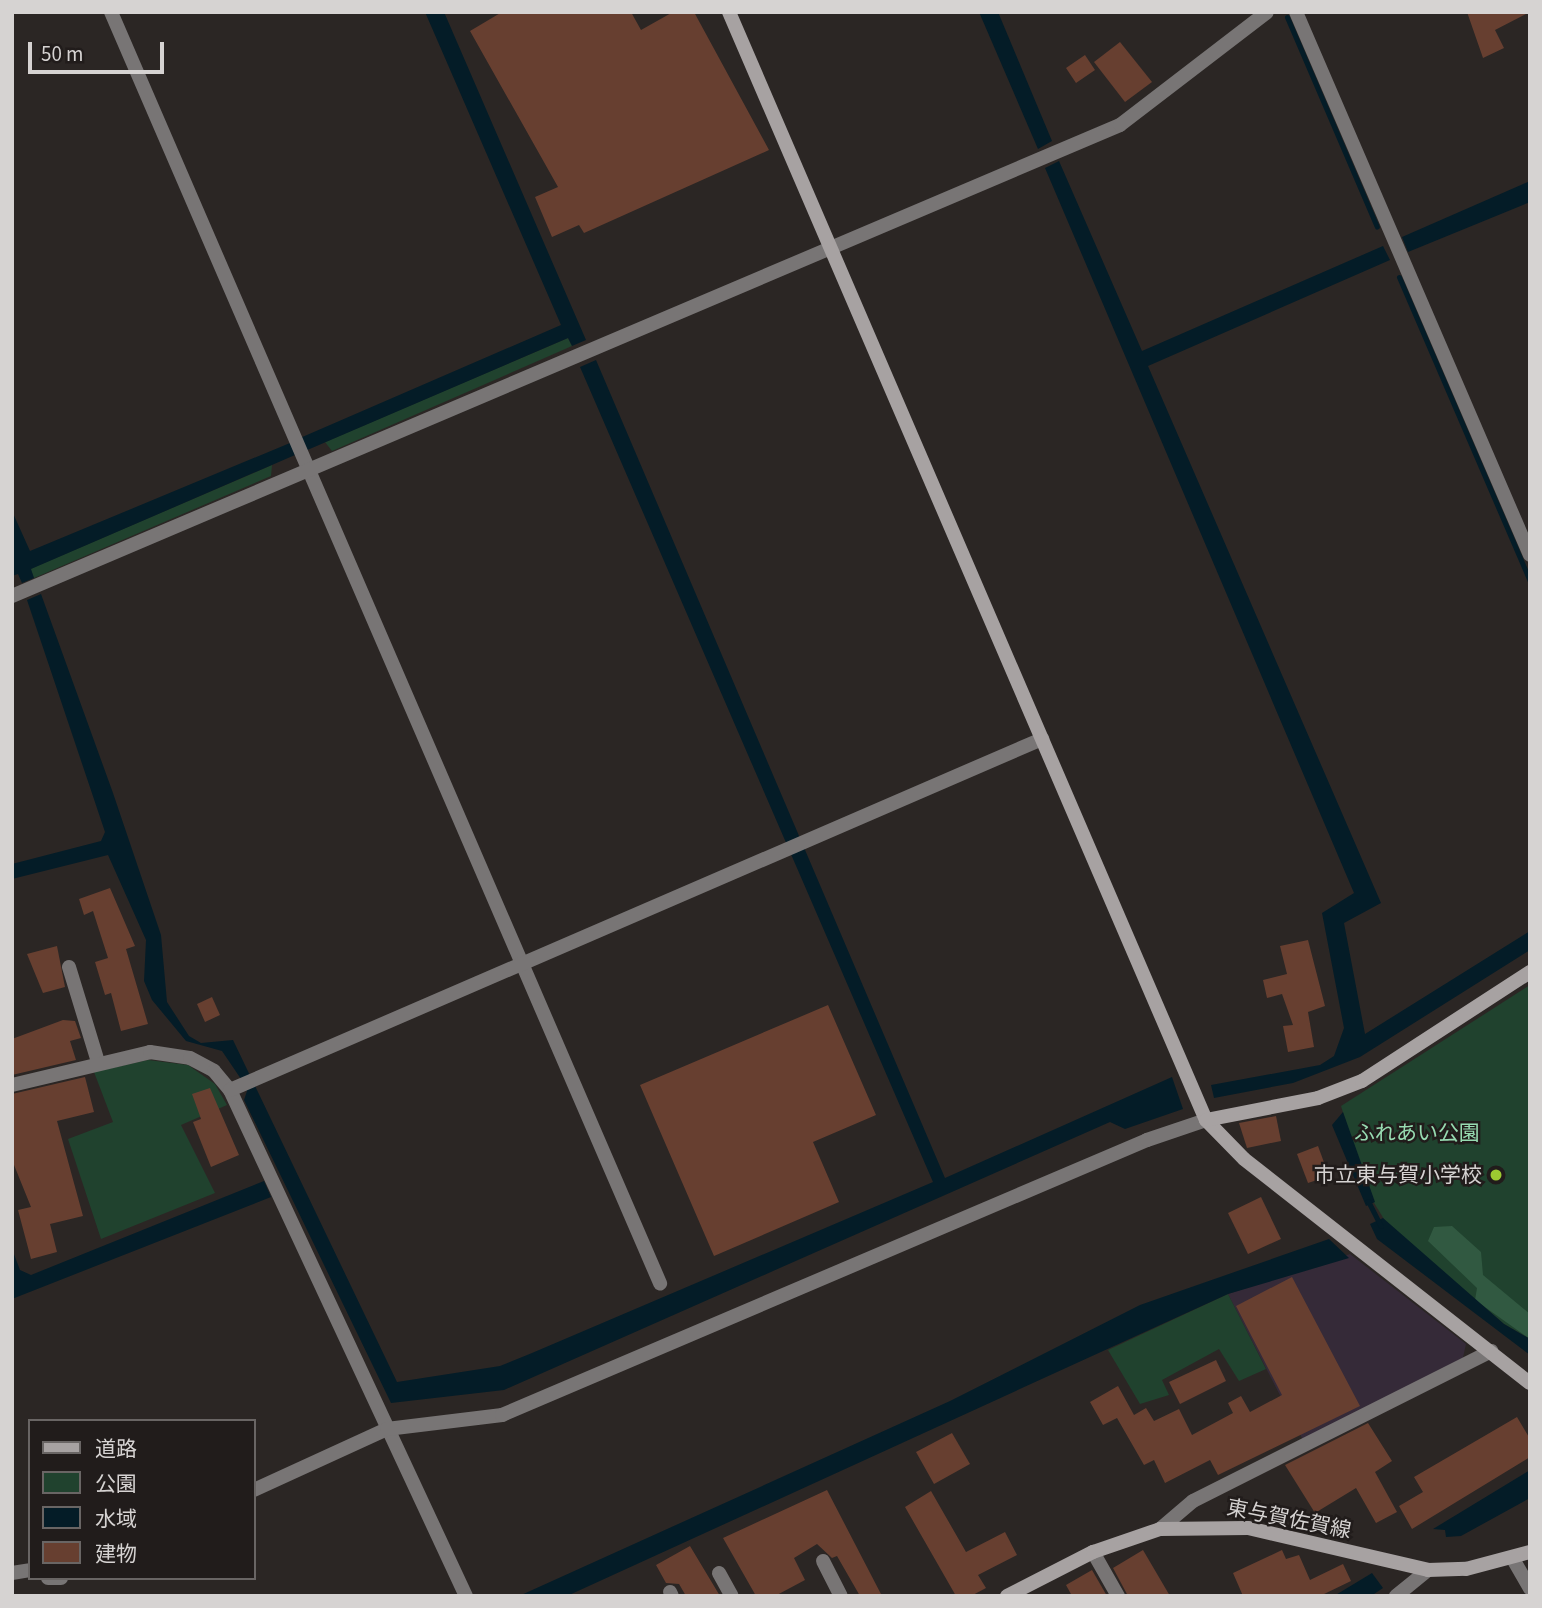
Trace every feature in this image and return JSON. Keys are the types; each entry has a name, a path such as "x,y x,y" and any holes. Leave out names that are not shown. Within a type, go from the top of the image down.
{"street":[{"path":"111,12 660,1283"},
{"path":"729,12 1206,1120 1244,1159 1530,1383"},
{"path":"12,596 1064,149 1136,115 1267,12"},
{"path":"1296,12 1530,555"},
{"path":"235,1088 1042,739"},
{"path":"69,967 98,1062"},
{"path":"256,1489 387,1430 502,1415 1147,1140 1206,1120 1318,1098 1362,1081 1530,972"},
{"path":"12,1085 98,1062 149,1052 190,1058 214,1071 235,1088 387,1430 466,1596"},
{"path":"1160,1529 1194,1501 1491,1351"},
{"name":"東与賀佐賀線","path":"1007,1596 1093,1552 1160,1529 1248,1528 1428,1570 1513,1559 1530,1552"},
{"path":"1093,1552 1118,1596"},
{"path":"1513,1559 1530,1588"},
{"path":"823,1561 841,1596"},
{"path":"1396,1596 1428,1570"},
{"path":"719,1573 732,1596"}],"shaded area":[{"path":"1350,1254 1466,1344 1462,1362 1304,1442 1228,1294"}],"green space":[{"path":"568,338 572,346 332,451 325,442"},
{"path":"272,465 271,476 34,578 30,569"},
{"name":"ふれあい公園","path":"1530,985 1530,1339 1504,1324 1387,1224 1368,1193 1341,1106"},
{"path":"148,1060 188,1065 215,1084 227,1105 181,1125 215,1193 101,1239 68,1139 113,1122 94,1072"},
{"path":"1452,1226 1481,1252 1483,1275 1530,1314 1530,1339 1475,1300 1477,1288 1428,1241 1434,1227"},
{"path":"1228,1294 1266,1369 1239,1381 1219,1349 1162,1380 1169,1395 1140,1404 1108,1350"}],"water":[{"path":"425,12 444,12 586,340 572,346 568,338 305,451 300,438 561,325"},
{"path":"979,12 998,12 1052,141 1038,149"},
{"path":"1059,161 1142,351 1383,246 1390,260 1148,366 1381,903 1344,923 1365,1034 1530,931 1530,950 1360,1057 1293,1083 1214,1098 1211,1085 1320,1065 1334,1056 1344,1028 1322,913 1354,893 1045,168"},
{"path":"1530,181 1530,202 1408,252 1402,237"},
{"path":"596,360 945,1178 1172,1077 1183,1109 1125,1129 1110,1122 504,1390 391,1403 244,1100 247,1091 241,1079 222,1051 186,1041 152,1000 144,981 146,940 108,855 12,879 12,864 101,841 105,832 27,600 41,594 113,793 161,935 167,1002 189,1036 201,1043 233,1040 397,1382 500,1366 532,1353 933,1182 580,367"},
{"path":"290,443 295,455 31,569 34,578 22,583 18,574 12,576 12,511 30,551"},
{"path":"1343,1112 1375,1202 1366,1206 1332,1125"},
{"path":"264,1181 271,1197 12,1299 12,1249 20,1270 31,1275"},
{"path":"1383,1218 1504,1324 1530,1339 1530,1355 1377,1239 1370,1224"},
{"path":"1329,1239 1349,1258 1228,1294 567,1596 519,1596 950,1401 1140,1305"},
{"path":"1530,1470 1530,1498 1461,1536 1446,1537 1445,1530 1433,1529"},
{"path":"1372,1573 1383,1588 1371,1596 1334,1596"}],"building":[{"path":"502,12 631,12 641,30 673,12 694,12 769,150 584,233 579,225 552,237 535,197 558,187 470,31"},
{"path":"1467,12 1530,12 1495,30 1504,48 1483,58"},
{"path":"1120,42 1152,82 1125,102 1094,62"},
{"path":"1085,55 1095,70 1076,83 1066,68"},
{"path":"110,888 135,946 126,949 148,1024 121,1031 111,993 105,995 95,962 108,958 93,911 84,915 79,899"},
{"path":"1308,940 1325,1006 1308,1012 1314,1047 1288,1052 1283,1026 1293,1025 1282,994 1267,998 1263,980 1287,974 1280,946"},
{"path":"57,946 65,987 43,993 27,954"},
{"path":"212,997 220,1015 205,1022 197,1004"},
{"path":"828,1005 876,1115 813,1142 839,1202 714,1256 640,1085"},
{"path":"63,1020 75,1021 81,1038 70,1041 76,1060 12,1075 12,1039"},
{"path":"85,1077 94,1112 57,1121 83,1216 50,1224 57,1252 31,1259 18,1210 31,1207 12,1160 12,1094"},
{"path":"210,1088 239,1155 211,1167 193,1122 201,1119 192,1094"},
{"path":"1276,1116 1281,1141 1247,1148 1239,1123"},
{"path":"1318,1146 1329,1176 1308,1183 1297,1154"},
{"path":"1261,1197 1281,1239 1248,1254 1228,1213"},
{"path":"1292,1277 1360,1406 1218,1475 1210,1460 1165,1483 1154,1460 1144,1465 1117,1418 1103,1425 1090,1402 1118,1386 1134,1415 1146,1408 1154,1421 1179,1409 1192,1435 1233,1413 1228,1403 1241,1396 1250,1412 1282,1395 1236,1306"},
{"path":"1216,1360 1226,1381 1180,1404 1169,1382"},
{"path":"1517,1417 1530,1439 1530,1457 1412,1529 1399,1506 1423,1492 1414,1477"},
{"path":"1368,1423 1392,1461 1375,1472 1397,1512 1376,1523 1356,1488 1315,1513 1285,1465"},
{"path":"952,1433 970,1464 934,1484 916,1452"},
{"path":"827,1490 882,1596 860,1596 837,1556 832,1558 817,1544 794,1558 805,1580 775,1596 756,1596 723,1538"},
{"path":"931,1491 966,1552 1005,1532 1017,1555 978,1575 986,1588 971,1596 956,1596 905,1507"},
{"path":"690,1546 720,1596 686,1596 679,1584 666,1583 656,1565"},
{"path":"1143,1550 1170,1596 1128,1596 1113,1568"},
{"path":"1282,1550 1286,1559 1299,1555 1310,1580 1343,1564 1351,1581 1320,1596 1243,1596 1233,1573"},
{"path":"1092,1570 1107,1596 1072,1596 1066,1585"}],"waterway":[{"path":"1287,17 1377,227"},
{"path":"1399,277 1530,581"},
{"path":"1368,1201 1381,1226"}],"place":[{"name":"市立東与賀小学校","path":"1496,1175"}]}
